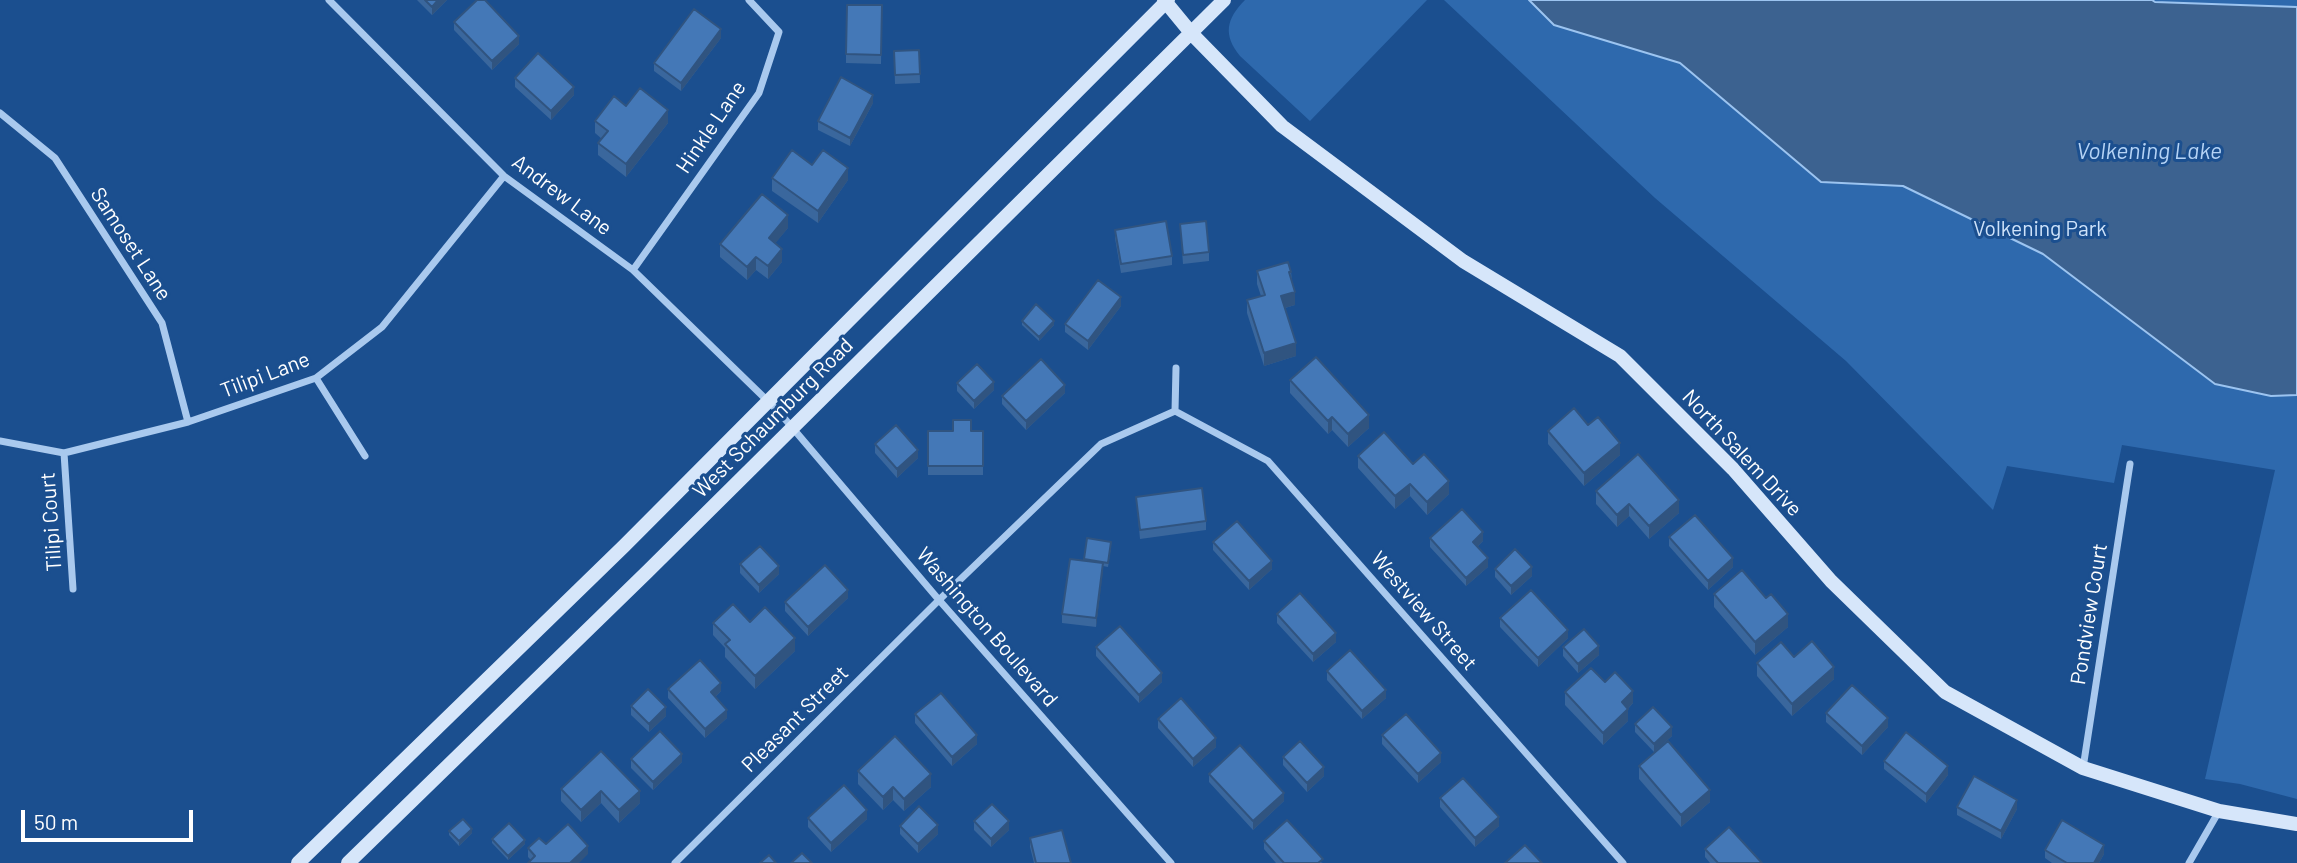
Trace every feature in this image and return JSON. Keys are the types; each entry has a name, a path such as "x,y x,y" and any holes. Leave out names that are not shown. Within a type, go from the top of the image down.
{"main road":[{"name":"West Schaumburg Road","path":"348,863 793,428 1224,0"},
{"name":"West Schaumburg Road","path":"298,863 774,407 1166,1"},
{"name":"North Salem Drive","path":"1166,1 1192,34 1293,134 1463,261 1620,356 1733,469 1831,581 1945,692 2083,768 2219,811 2297,824"}],"street":[{"name":"Andrew Lane","path":"329,0 504,176 632,270 774,407"},
{"name":"Hinkle Lane","path":"632,270 759,93 779,32 749,0"},
{"name":"Samoset Lane","path":"0,113 55,158 162,323 188,422"},
{"name":"Tilipi Lane","path":"0,442 64,453 188,422 316,378 382,327 504,176"},
{"path":"939,600 1101,443 1175,411 1176,368"},
{"path":"316,378 365,456"},
{"name":"Washington Boulevard","path":"774,407 939,600 1171,863"},
{"name":"Westview Street","path":"1175,411 1268,461 1623,863"},
{"name":"Tilipi Court","path":"64,453 73,589"},
{"name":"Pondview Court","path":"2083,768 2130,464"},
{"name":"Pleasant Street","path":"675,863 939,600"},
{"path":"2189,863 2219,811"}],"green space":[{"path":"1245,0 1427,0 1310,121 1240,56 1231,41 1231,21"},
{"name":"Volkening Park","path":"1444,0 2297,0 2297,799 2240,784 2205,779 2275,470 2122,445 2114,483 2007,466 1993,510 1846,361 1655,198"}],"water":[{"name":"Volkening Lake","path":"1529,0 2152,0 2297,7 2297,395 2271,396 2215,384 2043,254 1903,186 1821,182 1680,63 1554,25"}],"building":[{"path":"425,0 438,0 432,7"},
{"path":"477,0 485,0 519,36 492,61 454,22"},
{"path":"847,5 882,5 881,55 846,54"},
{"path":"694,9 721,29 681,83 654,63"},
{"path":"919,50 920,74 895,75 894,51"},
{"path":"538,53 574,87 551,111 515,78"},
{"path":"841,77 873,95 850,138 818,121"},
{"path":"640,88 668,110 626,164 598,143 608,131 595,121 614,96 626,106"},
{"path":"792,150 812,165 823,150 848,168 818,211 772,178"},
{"path":"762,194 788,215 769,238 782,249 768,266 756,257 747,267 720,244"},
{"path":"1166,221 1172,256 1121,264 1115,230"},
{"path":"1206,221 1209,252 1183,255 1180,224"},
{"path":"1288,262 1295,292 1281,296 1296,343 1264,353 1247,300 1265,295 1257,271"},
{"path":"1098,280 1121,297 1088,341 1065,324"},
{"path":"1036,304 1054,321 1039,337 1022,321"},
{"path":"1316,357 1369,415 1348,434 1332,417 1328,421 1290,380"},
{"path":"1041,359 1065,385 1026,421 1002,396"},
{"path":"977,364 994,382 974,401 957,383"},
{"path":"1574,408 1588,425 1598,417 1620,443 1584,473 1548,431"},
{"path":"953,420 971,420 971,431 983,431 983,466 928,466 928,431 953,431"},
{"path":"896,425 918,450 897,469 875,444"},
{"path":"1384,432 1413,464 1424,454 1449,481 1427,502 1410,484 1395,496 1358,456"},
{"path":"1638,454 1679,500 1649,526 1629,504 1617,515 1596,491"},
{"path":"1202,488 1206,521 1140,530 1136,497"},
{"path":"1462,509 1483,532 1473,542 1488,558 1466,578 1430,538"},
{"path":"1695,515 1733,558 1708,581 1669,537"},
{"path":"1237,521 1272,561 1249,581 1213,542"},
{"path":"1087,538 1111,542 1108,563 1084,559"},
{"path":"760,546 779,566 759,585 740,564"},
{"path":"1515,549 1532,567 1511,586 1495,569"},
{"path":"1070,559 1103,563 1096,618 1062,614"},
{"path":"825,565 848,590 808,627 785,602"},
{"path":"1742,570 1766,598 1771,594 1788,614 1755,642 1714,594"},
{"path":"1531,590 1568,630 1538,658 1500,618"},
{"path":"1300,593 1336,633 1313,654 1277,614"},
{"path":"733,604 750,622 765,607 795,638 755,676 725,644 730,640 713,623"},
{"path":"1120,626 1162,673 1139,695 1096,647"},
{"path":"1584,629 1599,646 1578,664 1563,647"},
{"path":"1812,641 1834,667 1792,704 1757,663 1781,642 1794,657"},
{"path":"1350,650 1386,690 1362,711 1327,671"},
{"path":"700,660 721,683 711,692 727,710 705,729 668,689"},
{"path":"1591,668 1605,682 1615,672 1633,691 1622,702 1628,709 1603,733 1565,692"},
{"path":"1852,685 1888,718 1862,746 1826,713"},
{"path":"648,689 666,707 649,724 631,706"},
{"path":"941,693 977,735 952,757 915,714"},
{"path":"1181,698 1216,738 1193,759 1158,719"},
{"path":"1653,707 1672,727 1654,744 1635,724"},
{"path":"1406,714 1441,753 1418,774 1382,735"},
{"path":"660,731 682,754 653,782 631,759"},
{"path":"1906,732 1948,766 1926,794 1884,761"},
{"path":"895,736 931,774 904,799 893,787 883,797 858,771"},
{"path":"1300,741 1324,767 1307,783 1283,757"},
{"path":"1668,741 1710,790 1681,815 1639,766"},
{"path":"1240,745 1284,793 1253,821 1209,774"},
{"path":"601,751 640,791 619,810 601,791 581,810 561,789"},
{"path":"1974,776 2017,800 2001,831 1957,807"},
{"path":"1463,778 1499,817 1475,838 1440,798"},
{"path":"844,785 867,810 831,843 808,818"},
{"path":"992,804 1009,821 991,839 974,821"},
{"path":"919,806 938,825 918,844 900,826"},
{"path":"463,819 472,829 459,841 449,831"},
{"path":"1287,820 1323,859 1318,863 1284,863 1264,841"},
{"path":"2062,820 2104,845 2094,863 2067,863 2045,850"},
{"path":"509,823 525,840 508,856 492,839"},
{"path":"568,824 588,846 570,863 528,863 535,856 528,848 539,838 546,844"},
{"path":"1729,827 1762,863 1718,863 1705,849"},
{"path":"1062,830 1071,863 1036,863 1030,838"},
{"path":"1525,845 1542,863 1505,863"},
{"path":"802,853 812,863 791,863"},
{"path":"769,855 776,863 760,863"}]}
